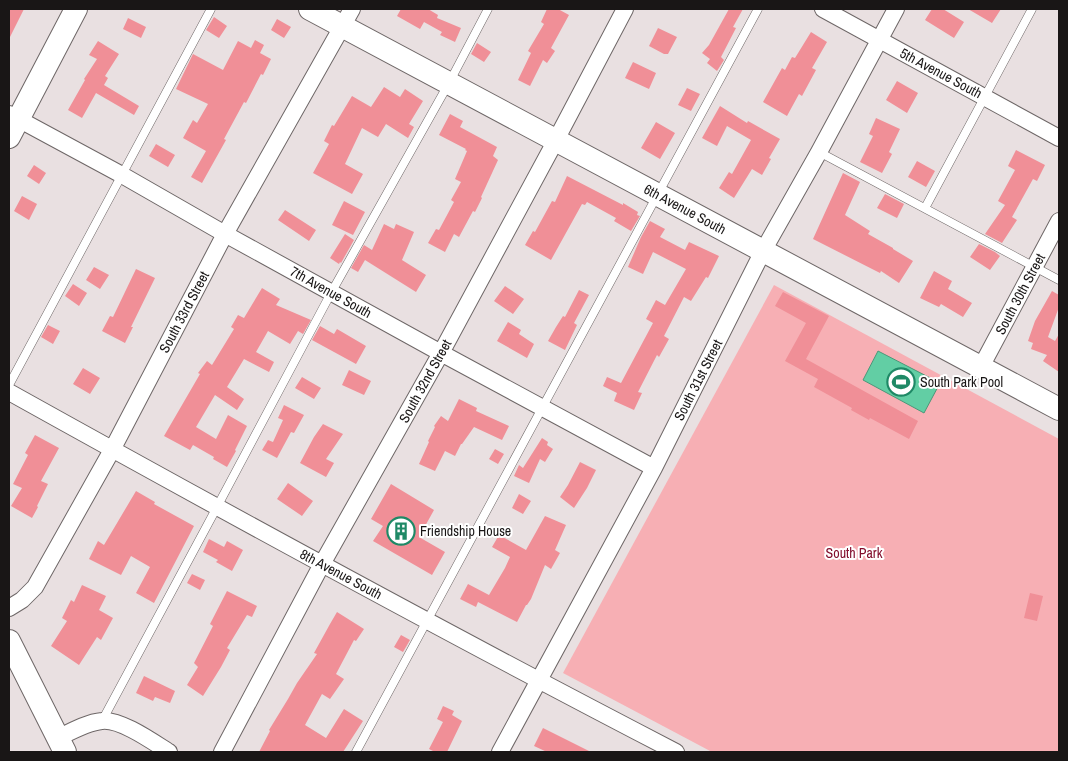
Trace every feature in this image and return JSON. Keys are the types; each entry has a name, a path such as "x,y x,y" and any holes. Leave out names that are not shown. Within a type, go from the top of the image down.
{"street":[{"path":"12,123 76,9"},
{"name":"6th Avenue South","path":"310,9 347,18 449,84 1059,409"},
{"name":"South 32nd Street","path":"222,752 322,564 441,353 625,9"},
{"name":"5th Avenue South","path":"823,9 1059,138"},
{"name":"South 31st Street","path":"500,752 654,468 763,251 896,9"},
{"name":"South 33rd Street","path":"9,608 22,600 35,587 112,450 225,234 347,18"},
{"name":"7th Avenue South","path":"12,123 122,175 331,293 654,468"},
{"name":"South 30th Street","path":"981,367 1059,221"},
{"name":"8th Avenue South","path":"9,392 112,450 538,681 676,752"},
{"path":"9,641 62,745 88,725 102,721 128,728 169,752"}],"lane":[{"path":"9,385 211,9"},
{"path":"102,721 331,293 449,84 488,9"},
{"path":"356,752 758,9"},
{"path":"924,208 1032,9"},
{"path":"818,152 1059,280"}],"green space":[{"name":"South Park","path":"774,285 1059,439 1059,752 712,752 563,673"}],"shaded area":[{"name":"South Park Pool","path":"878,351 940,383 924,413 863,380"}],"building":[{"path":"9,9 24,9 9,39"},
{"path":"401,9 428,9 438,15 437,18 461,28 455,42 440,35 442,32 424,22 420,29 397,16"},
{"path":"547,9 558,9 569,15 551,48 555,51 547,63 543,60 530,86 518,80 531,53 528,51 544,24 541,22"},
{"path":"729,9 743,9 733,27 736,28 721,57 724,60 717,71 707,63 710,59 702,53 709,45"},
{"path":"932,9 943,9 964,22 954,38 925,20"},
{"path":"968,9 1001,9 992,23"},
{"path":"214,17 227,26 219,38 206,30"},
{"path":"128,18 146,27 141,38 123,29"},
{"path":"277,19 291,27 284,38 271,30"},
{"path":"658,28 677,37 668,54 664,54 649,46"},
{"path":"811,32 827,42 812,68 816,70 802,96 799,94 787,116 763,102 782,68 785,70 792,57 795,58"},
{"path":"255,40 264,45 260,53 271,59 246,103 244,102 224,139 226,140 202,183 191,177 206,151 183,138 193,120 197,123 208,104 176,89 193,54 223,70 238,41 251,48"},
{"path":"98,41 119,54 105,76 108,78 104,85 139,106 134,115 96,93 82,118 68,110 97,59 89,55"},
{"path":"477,43 491,52 484,62 471,54"},
{"path":"633,62 656,73 649,89 625,78"},
{"path":"897,81 918,93 907,113 886,100"},
{"path":"384,87 400,97 405,89 423,101 409,124 414,127 408,138 386,124 378,137 362,128 345,164 363,174 352,194 313,173 329,144 324,141 332,125 334,126 352,96 371,107"},
{"path":"687,88 700,94 691,111 678,105"},
{"path":"720,106 747,123 748,121 780,139 762,175 752,169 734,198 719,188 729,172 732,174 751,140 727,126 717,146 702,138"},
{"path":"450,114 463,121 460,127 497,147 493,156 498,160 475,212 473,211 459,237 454,234 445,252 428,243 436,229 439,230 454,202 451,200 461,182 455,179 467,151 439,135"},
{"path":"876,118 900,129 889,152 892,154 882,173 860,162 873,136 869,134"},
{"path":"656,122 675,133 660,159 641,148"},
{"path":"156,144 175,155 168,167 149,156"},
{"path":"1016,150 1045,165 1037,181 1033,179 1012,217 1017,220 1002,243 985,234 1005,205 998,201 1015,170 1008,166"},
{"path":"917,161 935,171 926,187 908,177"},
{"path":"34,165 46,173 39,184 27,176"},
{"path":"843,173 860,182 845,215 870,231 868,234 913,261 899,283 881,271 880,273 813,239"},
{"path":"567,176 623,205 623,203 638,212 637,215 640,216 631,231 614,221 616,218 587,202 585,205 582,204 551,260 525,245 533,231 535,232 552,201 555,202"},
{"path":"885,194 904,204 897,218 877,208"},
{"path":"22,196 37,204 29,220 14,211"},
{"path":"344,201 365,212 353,235 332,225"},
{"path":"285,210 316,230 309,241 278,220"},
{"path":"650,221 665,229 660,237 685,250 689,242 719,256 708,278 706,277 691,301 684,297 664,336 669,339 659,357 657,355 638,392 642,393 634,410 614,401 617,393 603,386 607,377 621,383 653,323 646,319 656,300 665,305 686,269 653,252 643,274 628,267"},
{"path":"384,224 394,229 396,224 414,232 402,260 426,275 416,292 365,260 358,272 351,268 364,245 372,250"},
{"path":"345,234 354,240 339,264 330,258"},
{"path":"979,244 1000,256 990,270 970,257"},
{"path":"94,267 109,275 100,289 86,280"},
{"path":"136,269 155,278 125,343 102,331 110,316 113,317"},
{"path":"934,271 952,281 948,289 972,303 963,317 941,304 939,307 920,298"},
{"path":"73,284 87,293 79,306 65,296"},
{"path":"505,286 524,299 513,314 494,301"},
{"path":"262,288 280,299 276,305 311,320 303,334 298,331 290,344 268,331 256,352 274,362 269,372 244,359 227,387 244,399 237,410 215,395 196,427 216,439 228,415 247,426 227,467 193,445 190,450 164,436 200,374 198,373 207,361 212,365 234,329 231,327 238,315 244,318"},
{"path":"579,290 589,295 574,323 577,325 565,350 548,341 563,316 565,317"},
{"path":"1052,291 1059,295 1059,307 1048,337 1055,341 1059,334 1059,372 1043,361 1047,355 1031,349 1033,343 1028,341 1035,321"},
{"path":"783,292 829,316 806,359 918,421 909,439 870,418 869,420 851,410 852,408 814,387 818,379 785,361 806,323 775,306"},
{"path":"508,322 521,330 519,334 534,344 527,358 497,341"},
{"path":"48,325 60,331 53,344 41,337"},
{"path":"320,326 334,334 337,329 366,346 356,364 312,340"},
{"path":"83,368 100,378 90,394 73,384"},
{"path":"349,370 371,381 364,395 342,385"},
{"path":"302,377 321,388 314,399 295,388"},
{"path":"459,399 477,408 476,411 509,426 502,440 474,427 461,444 455,456 445,451 435,471 419,464 434,426 441,416 448,421"},
{"path":"284,405 304,415 294,433 291,432 277,458 262,450 268,440 273,442 283,420 278,418"},
{"path":"323,424 343,434 326,459 334,463 326,477 300,463"},
{"path":"35,435 59,448 41,481 48,484 32,518 11,506 22,488 13,484 28,455 25,453"},
{"path":"542,438 553,449 545,462 540,459 529,483 514,476 519,465 523,468"},
{"path":"495,449 504,454 498,464 489,459"},
{"path":"580,462 596,470 574,508 560,497"},
{"path":"288,483 313,501 302,516 277,499"},
{"name":"Friendship House","path":"391,484 434,510 419,537 445,552 432,575 373,541 383,526 371,519"},
{"path":"136,491 155,502 154,504 194,526 154,603 136,593 150,567 131,556 121,575 89,559 98,541 104,545"},
{"path":"519,494 531,501 523,514 512,508"},
{"path":"545,516 566,525 555,550 560,553 551,569 545,565 531,599 517,622 478,602 476,607 460,599 468,584 489,595 510,557 492,547 499,535 526,550"},
{"path":"209,539 224,547 227,541 243,550 232,571 216,562 218,560 203,552"},
{"path":"192,574 205,580 200,590 187,583"},
{"path":"82,585 106,596 99,610 113,618 101,640 97,637 79,665 51,646 67,621 62,618 71,600 74,602"},
{"path":"227,591 257,606 252,617 247,615 227,648 230,650 203,696 187,685 198,667 194,663 213,626 210,624"},
{"path":"1030,593 1043,596 1037,621 1024,618"},
{"path":"337,612 364,629 356,641 354,640 336,674 344,679 330,699 322,694 305,725 326,738 344,709 363,721 343,752 259,752 269,730 317,654 314,653"},
{"path":"401,635 410,640 403,652 394,647"},
{"path":"144,676 175,691 170,703 155,697 153,701 136,693"},
{"path":"443,706 454,711 452,715 462,721 447,752 435,752 429,749 443,722 437,719"},
{"path":"543,728 591,752 547,752 534,746"}],"place":[{"name":"South Park Pool","path":"901,382"},
{"name":"Friendship House","path":"401,531"}]}
